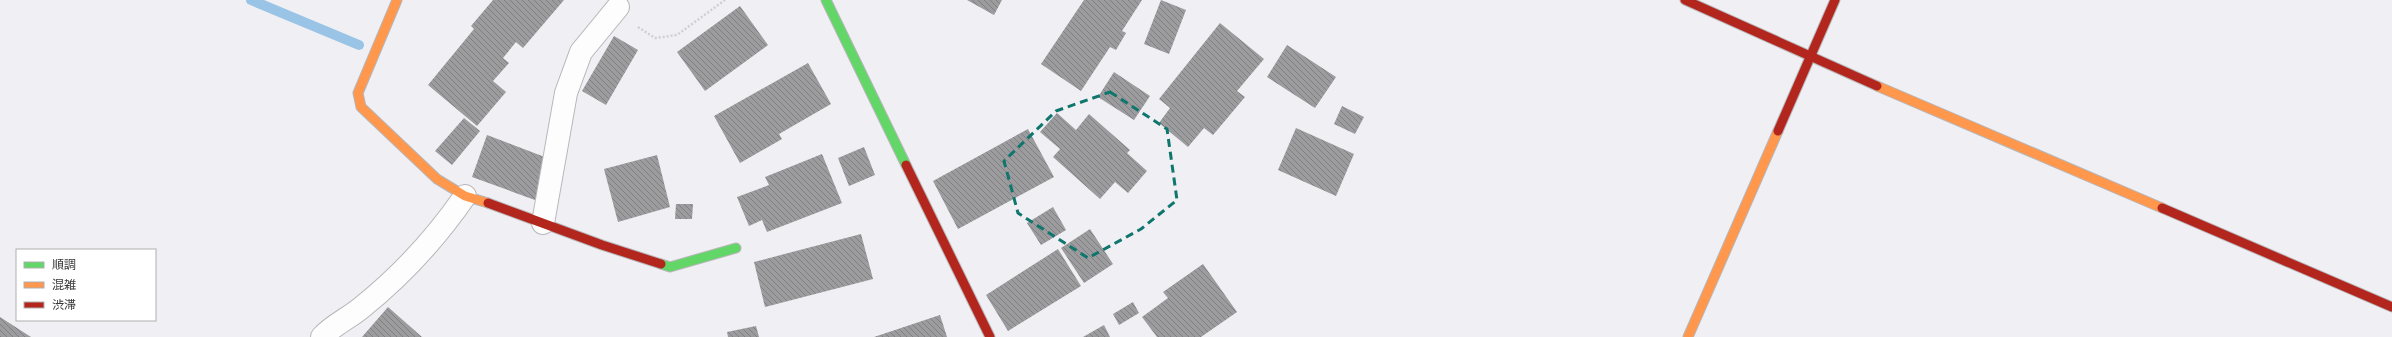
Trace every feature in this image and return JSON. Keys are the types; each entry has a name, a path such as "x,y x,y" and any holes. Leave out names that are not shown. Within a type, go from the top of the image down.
{"street":[{"path":"397,0 358,93 361,108 437,179 465,196 489,203 670,267 736,248"},
{"path":"826,0 990,337"},
{"path":"1685,0 1810,56 2392,307"},
{"path":"1688,337 1835,0"},
{"path":"543,223 566,93 581,52 618,7"},
{"path":"322,337 361,308 403,272 448,222 465,196"}],"path":[{"path":"618,7 642,30 655,38 677,35 725,0"}],"highlighted area":[{"path":"1110,92 1167,129 1177,200 1141,229 1088,258 1018,213 1004,161 1056,111"}],"building":[{"path":"493,0 564,0 523,48 516,42 503,58 509,63 493,81 506,92 477,126 428,85 474,29 471,26"},
{"path":"967,0 1002,0 994,15"},
{"path":"1084,0 1142,0 1122,31 1126,33 1116,50 1110,47 1081,91 1041,64"},
{"path":"1161,0 1186,10 1169,54 1144,44"},
{"path":"740,6 768,45 705,91 677,52"},
{"path":"1220,23 1264,59 1237,91 1245,97 1213,135 1204,128 1188,147 1159,123 1170,108 1159,99"},
{"path":"614,36 638,50 606,105 582,91"},
{"path":"1287,45 1336,77 1315,108 1267,77"},
{"path":"808,63 831,104 779,134 782,139 740,163 714,116"},
{"path":"1114,72 1150,96 1134,120 1098,97"},
{"path":"1342,106 1364,117 1355,134 1334,124"},
{"path":"1057,113 1076,130 1089,114 1130,150 1127,153 1147,171 1128,193 1115,182 1100,199 1053,157 1060,149 1040,132"},
{"path":"464,118 480,131 452,165 435,151"},
{"path":"1296,128 1354,154 1336,196 1278,170"},
{"path":"1028,129 1054,177 958,229 933,181"},
{"path":"487,135 550,159 535,200 472,177"},
{"path":"864,147 875,175 849,186 838,158"},
{"path":"822,154 842,203 767,232 762,220 749,226 737,197 769,185 765,177"},
{"path":"657,155 670,207 618,222 604,169"},
{"path":"676,204 693,204 692,219 675,219"},
{"path":"1053,207 1066,230 1041,245 1027,223"},
{"path":"1090,229 1113,264 1084,283 1061,248"},
{"path":"861,234 873,279 765,307 754,262"},
{"path":"1058,249 1081,286 1008,331 986,295"},
{"path":"1203,264 1237,312 1201,337 1157,337 1142,317 1168,298 1163,292"},
{"path":"1133,302 1139,313 1119,325 1113,314"},
{"path":"388,307 422,337 362,337"},
{"path":"940,315 947,337 874,337"},
{"path":"0,317 31,337 0,337"},
{"path":"1104,325 1110,337 1083,337"},
{"path":"756,326 759,337 728,337 727,332"}],"waterway":[{"path":"251,0 359,45"}],"traffic: fast":[{"path":"826,0 906,165"},
{"path":"661,264 670,267 736,248"}],"traffic: slow":[{"path":"397,0 358,93 361,107 437,179 465,196 488,203"},
{"path":"1877,86 2162,208"},
{"path":"1688,337 1778,131"}],"traffic: jam":[{"path":"1685,0 1877,86"},
{"path":"1778,131 1835,0"},
{"path":"906,165 990,337"},
{"path":"488,203 602,245 661,264"},
{"path":"2162,208 2392,307"}]}
